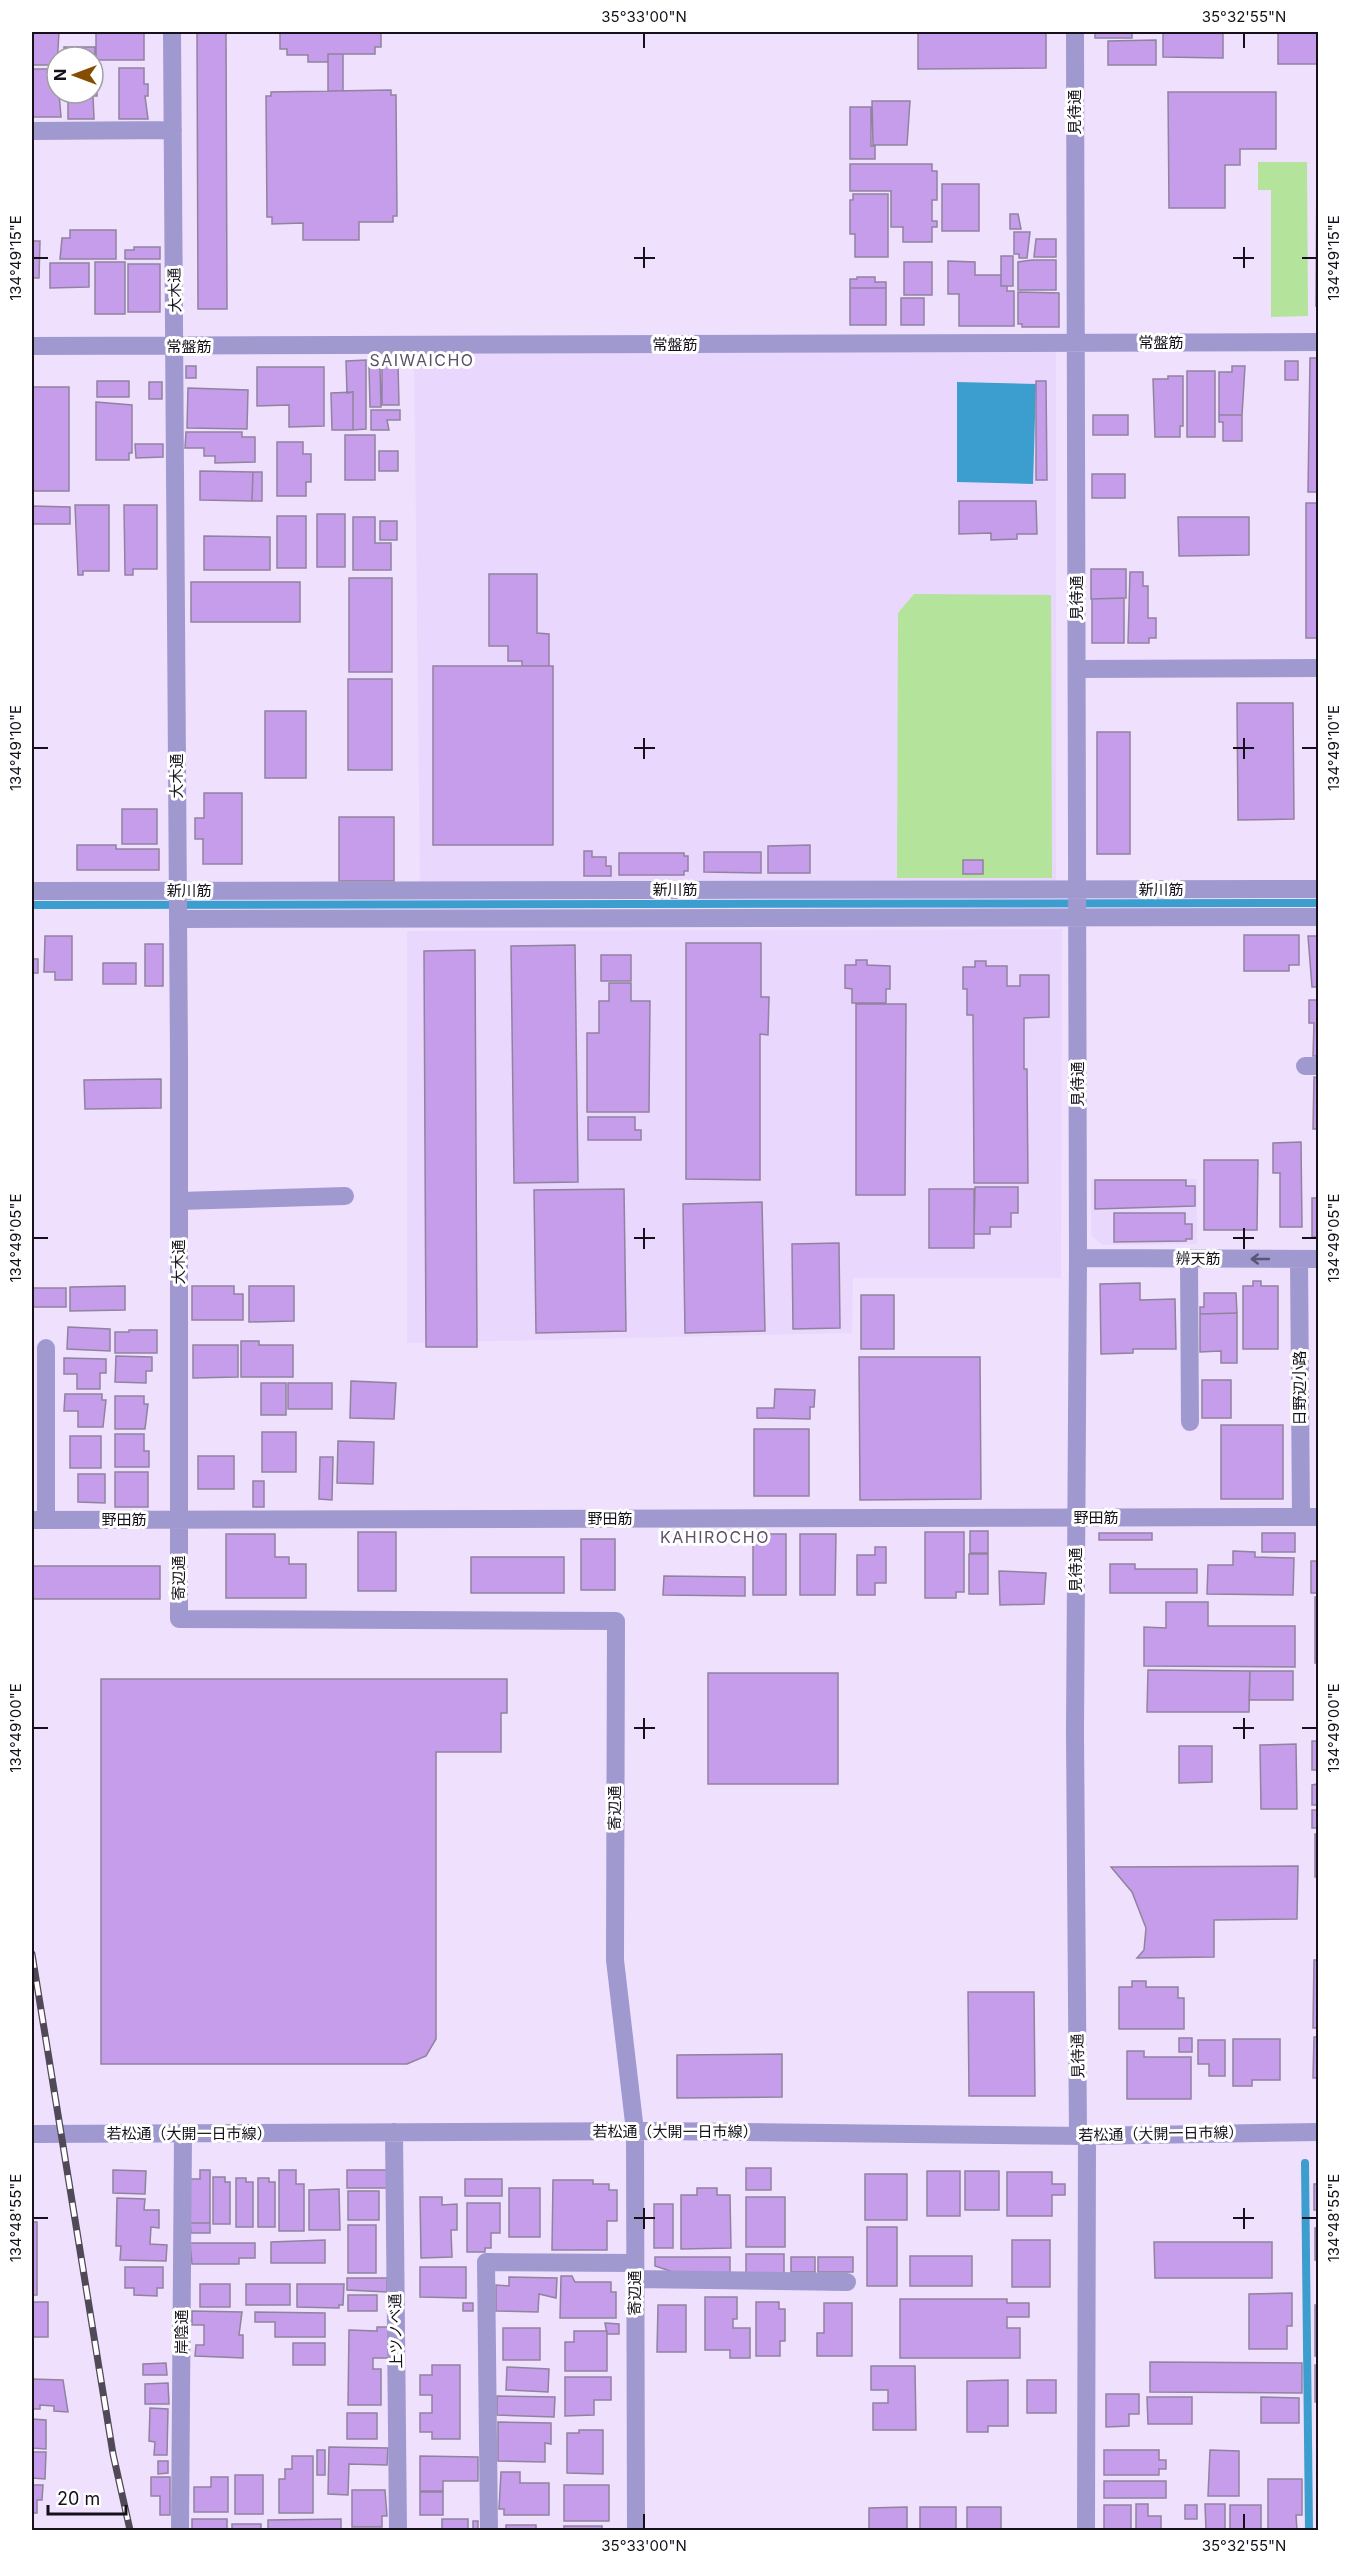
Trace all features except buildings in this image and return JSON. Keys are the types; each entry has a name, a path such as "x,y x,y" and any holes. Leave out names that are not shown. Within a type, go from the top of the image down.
{"street":[{"name":"大木通","path":"172,32 178,891 179,1520"},
{"name":"見待通","path":"1075,32 1078,1258 1076,1518 1086,2530"},
{"path":"32,131 173,130"},
{"name":"常盤筋","path":"32,346 1318,342"},
{"path":"1077,669 1318,668"},
{"name":"新川筋","path":"32,891 1318,889"},
{"name":"新川筋","path":"178,919 1318,917"},
{"path":"179,1201 345,1196"},
{"name":"辨天筋","path":"1078,1258 1318,1259"},
{"path":"1189,1258 1190,1422"},
{"name":"日野辺小路","path":"1299,1259 1309,1446 1310,1517"},
{"name":"野田筋","path":"46,1348 39,1520 1310,1517"},
{"name":"寄辺通","path":"179,1520 179,1619 616,1621 615,1960 635,2131 636,2530"},
{"name":"若松通（大開一日市線）","path":"32,2134 635,2131 1083,2136 1318,2132"},
{"name":"上ツノベ通","path":"394,2132 398,2530"},
{"name":"岸陰通","path":"180,2530 183,2134"},
{"path":"489,2530 486,2262 847,2282"}],"shaded area":[{"path":"1056,351 1056,884 420,884 414,354"},
{"path":"1062,929 1061,1278 853,1278 852,1333 407,1343 407,931"},
{"path":"1091,1179 1197,1179 1197,1244 1102,1245 1091,1235"}],"green space":[{"path":"1258,162 1307,162 1308,316 1271,317 1271,190 1258,190"},
{"path":"914,594 1051,595 1052,878 897,878 898,613"}],"water":[{"path":"957,382 1036,384 1033,484 957,482"}],"waterway":[{"path":"32,905 1318,903"},
{"path":"1305,2163 1309,2530"}],"railway":[{"path":"32,1954 113,2454 130,2530"}],"district":[{"name":"SAIWAICHO","path":"422,360"},
{"name":"KAHIROCHO","path":"715,1537"}]}
